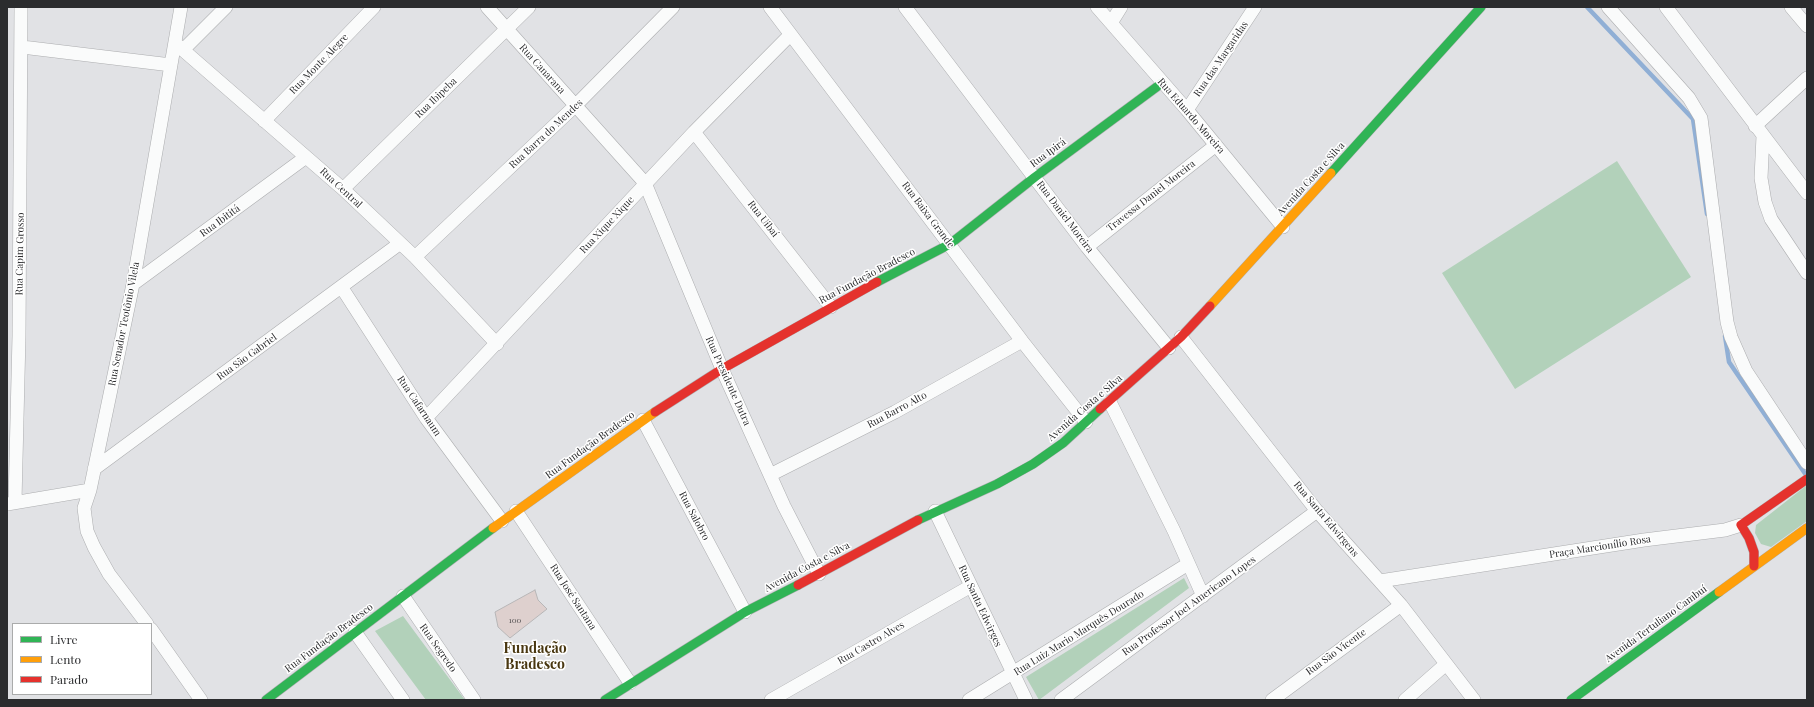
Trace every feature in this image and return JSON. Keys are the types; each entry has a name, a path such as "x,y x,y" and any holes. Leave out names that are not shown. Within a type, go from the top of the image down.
{"street":[{"name":"Rua Capim Grosso","path":"11,502 13,337 22,47 21,7"},
{"name":"Rua Senador Teotônio Vilela","path":"146,623 109,574 94,547 87,531 84,508 90,490 133,284 171,65 179,47 181,7"},
{"path":"179,47 226,7"},
{"name":"Rua Monte Alegre","path":"264,122 374,7"},
{"name":"Rua Canarana","path":"487,7 645,184"},
{"name":"Rua Ibipeba","path":"343,189 529,7"},
{"name":"Rua Barra do Mendes","path":"415,257 575,106 673,7"},
{"name":"Rua Daniel Moreira","path":"905,7 1087,247 1169,348"},
{"name":"Rua Eduardo Moreira","path":"1097,7 1187,110 1283,227"},
{"path":"1112,23 1121,7"},
{"name":"Rua das Margaridas","path":"1187,110 1255,7"},
{"name":"Avenida Costa e Silva","path":"605,700 745,612 935,511 997,484 1033,464 1063,443 1181,336 1283,227 1481,7"},
{"path":"1608,7 1689,98 1701,118 1727,322 1731,337 1736,351 1752,381 1807,463"},
{"path":"1666,7 1807,193"},
{"path":"1791,7 1807,26"},
{"name":"Rua Baixa Grande","path":"776,10 790,35 950,244 1022,341 1086,422"},
{"name":"Rua Xique Xique","path":"426,418 497,344 694,132 790,35"},
{"path":"22,47 171,65"},
{"name":"Rua Central","path":"179,47 343,189 399,244 415,257 497,344"},
{"path":"1807,78 1759,131 1761,178 1765,202 1771,219 1807,273"},
{"name":"Rua Ipirá","path":"950,244 1035,177 1162,83"},
{"name":"Rua Uibaí","path":"694,132 832,307"},
{"name":"Travessa Daniel Moreira","path":"1087,247 1216,145"},
{"name":"Rua Ibititá","path":"133,284 306,157"},
{"name":"Rua Presidente Dutra","path":"645,184 722,369 770,475 819,574"},
{"name":"Rua São Gabriel","path":"94,469 342,288 399,244"},
{"name":"Rua Fundação Bradesco","path":"266,700 502,521 643,420 722,369 832,307 950,244"},
{"name":"Rua Cafarnaum","path":"342,288 426,418 502,521"},
{"name":"Rua Santa Edwirgens","path":"1181,336 1317,511 1401,604 1474,700"},
{"name":"Rua Barro Alto","path":"770,475 895,412 1022,341"},
{"path":"1110,402 1203,596"},
{"name":"Rua Salobro","path":"643,420 745,612"},
{"name":"Praça Marcionílio Rosa","path":"1380,581 1644,540 1725,530 1741,525 1807,479"},
{"path":"11,502 90,490"},
{"name":"Rua José Santana","path":"516,511 630,683"},
{"name":"Rua Santa Edwirges","path":"935,511 1012,675 1026,700"},
{"name":"Rua Professor Joel Americano Lopes","path":"1061,700 1317,511"},
{"path":"1741,525 1749,538 1754,552 1754,566"},
{"name":"Avenida Tertuliano Cambuí","path":"1571,700 1807,528"},
{"name":"Rua Luiz Mario Marquês Dourado","path":"969,700 1012,675 1188,564"},
{"name":"Rua Castro Alves","path":"771,700 971,586"},
{"name":"Rua Segredo","path":"403,596 474,700"},
{"name":"Rua São Vicente","path":"1272,700 1401,604"},
{"path":"152,630 201,700"},
{"path":"355,632 403,700"},
{"path":"1405,700 1446,664"}],"green space":[{"path":"1617,161 1691,277 1515,389 1442,273"},
{"path":"1807,485 1807,521 1771,547 1761,544 1755,533 1756,525"},
{"path":"1184,578 1189,588 1039,700 1026,677"},
{"path":"403,616 465,700 426,700 375,631"}],"building":[{"path":"535,590 538,600 547,609 510,638 498,627 495,612"}],"waterway":[{"path":"1587,7 1693,119 1707,214"},
{"path":"1725,336 1729,362 1806,475"}],"traffic: fast":[{"path":"1331,173 1481,7"},
{"path":"877,282 950,244 1035,177 1162,83"},
{"path":"918,520 997,484 1033,464 1063,443 1100,409"},
{"path":"266,700 493,528"},
{"path":"605,700 745,612 798,585"},
{"path":"1571,700 1719,592"}],"traffic: slow":[{"path":"1210,306 1331,173"},
{"path":"493,528 655,412"},
{"path":"1719,592 1807,528"}],"traffic: jam":[{"path":"655,412 722,369 877,282"},
{"path":"1100,409 1181,337 1210,306"},
{"path":"1754,566 1754,552 1749,538 1741,525 1807,479"},
{"path":"798,585 918,520"}],"district":[{"name":"Fundação Bradesco","path":"535,658"}]}
